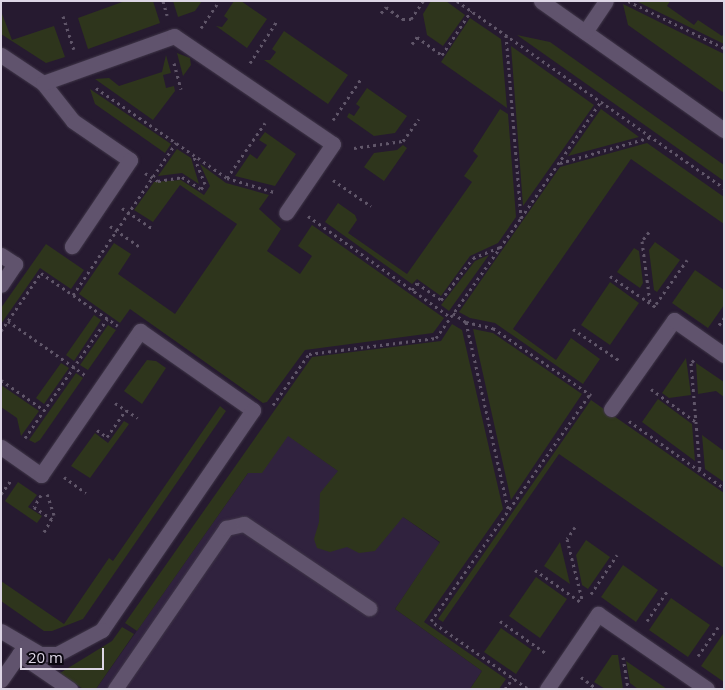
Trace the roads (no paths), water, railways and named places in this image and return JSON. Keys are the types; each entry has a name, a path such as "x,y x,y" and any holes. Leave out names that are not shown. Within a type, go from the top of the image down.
{"street":[{"path":"541,1 724,130"},
{"path":"585,32 606,1"},
{"path":"43,83 174,36 333,144 289,209"},
{"path":"1,55 43,83 73,121 130,160 72,246"},
{"path":"1,255 15,264 1,285"},
{"path":"611,409 674,320 724,355"},
{"path":"7,451 41,474 140,331 253,410 102,630 56,654 21,651"},
{"path":"116,688 226,528 244,524 368,608"},
{"path":"547,689 598,614 707,689"},
{"path":"1,631 21,651 70,689"},
{"path":"1,680 21,651"}]}
